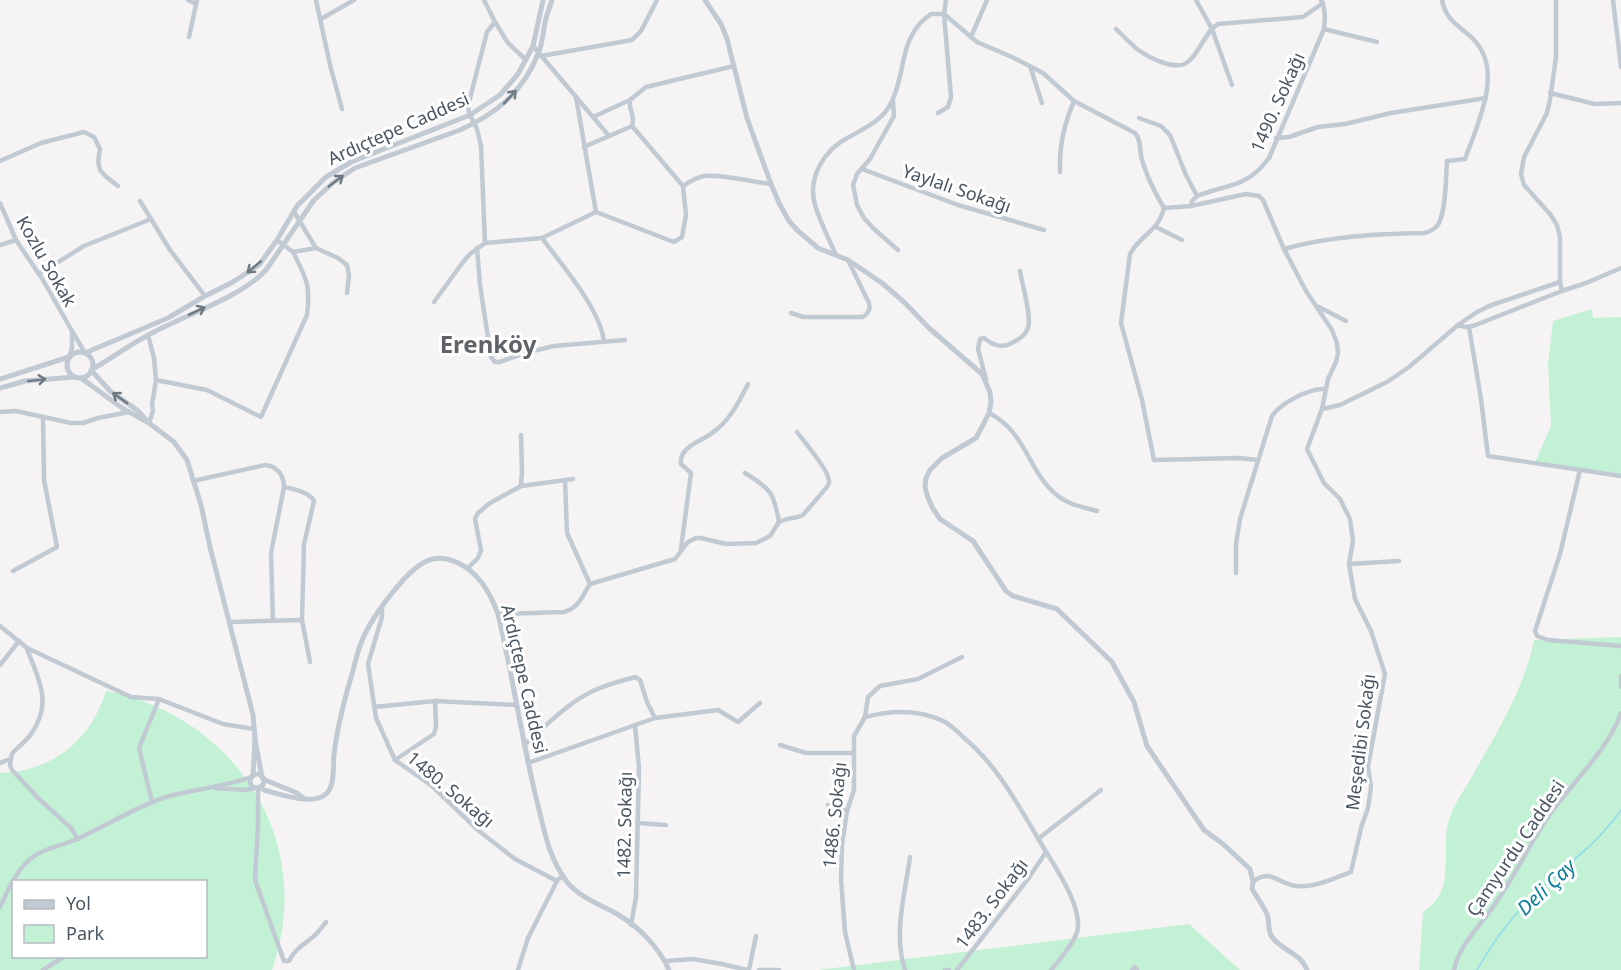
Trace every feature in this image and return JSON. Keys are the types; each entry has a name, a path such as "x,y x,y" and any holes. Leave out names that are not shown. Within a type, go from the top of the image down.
{"street":[{"path":"188,0 197,2 189,37"},
{"path":"316,0 342,109"},
{"path":"321,19 354,0"},
{"path":"484,0 508,43 526,60"},
{"name":"Ardıçtepe Caddesi","path":"85,353 161,321 233,282 259,265 297,206 326,177 351,162 470,115 500,95 518,74 533,46 543,0"},
{"path":"0,388 25,381 89,374 91,370 148,336 258,279 314,200 334,182 355,168 474,124 500,108 524,82 540,55 546,16 552,0"},
{"path":"540,55 632,40 641,31 657,0"},
{"path":"705,0 721,24 727,39 747,118 784,213 797,230 818,248 848,260 893,292 986,381"},
{"path":"938,113 948,106 951,97 944,14 946,0"},
{"path":"971,36 987,0"},
{"path":"1196,0 1212,29 1232,85"},
{"path":"1284,249 1308,243 1359,236 1424,233 1431,231 1440,222 1447,161 1465,159 1486,98 1488,69 1480,46 1451,21 1443,7 1442,0"},
{"path":"1556,0 1556,57 1547,113 1524,157 1521,174 1524,185 1557,225 1560,237 1562,291"},
{"path":"1614,0 1621,67"},
{"path":"1116,29 1142,52 1178,66 1189,61 1218,24 1303,17 1322,2"},
{"name":"1490. Sokağı","path":"1197,196 1245,181 1254,175 1269,158 1323,29 1326,17 1322,2"},
{"path":"836,255 814,202 813,184 818,168 827,153 839,142 880,118 893,100 901,78 905,51 917,26 931,14 944,14 977,42 1043,73 1074,101 1138,136 1141,143 1141,157 1153,189 1164,208 1156,227 1136,244 1130,254 1121,323 1142,400 1154,460 1239,458 1258,460"},
{"path":"485,243 481,146 468,104 487,33 495,22"},
{"path":"1323,29 1377,42"},
{"path":"533,46 609,136"},
{"path":"593,117 630,100 646,87 734,66"},
{"path":"1030,66 1042,103"},
{"path":"1550,93 1594,104 1621,104"},
{"path":"576,97 596,212"},
{"path":"1276,138 1286,138 1318,127 1486,98"},
{"path":"630,100 629,106 634,117 632,126"},
{"path":"893,100 894,116 853,184 857,205 864,218 874,230 898,250"},
{"path":"1060,172 1061,141 1074,101"},
{"path":"1139,118 1161,126 1170,135 1197,196 1191,206"},
{"path":"584,147 632,126"},
{"path":"434,302 463,262 485,243 543,238 596,212 670,242 677,242 683,234 686,215 682,186 632,126"},
{"path":"0,161 41,143 84,132 94,137 100,149 98,159 100,171 118,186"},
{"name":"Yaylalı Sokağı","path":"862,169 958,205 1044,230"},
{"path":"682,186 703,176 771,184"},
{"path":"1164,208 1191,206 1246,194 1259,196 1263,200 1284,249 1306,291 1332,330 1337,343 1336,362 1328,378 1322,409 1340,405 1388,382 1472,315 1489,306 1560,282"},
{"path":"140,201 170,250 205,296"},
{"name":"Kozlu Sokak","path":"0,203 16,240 39,274 85,353"},
{"path":"294,212 316,248"},
{"path":"39,274 84,246 151,219"},
{"path":"1156,227 1182,240"},
{"path":"543,238 591,306 600,325 604,341"},
{"path":"0,245 16,240"},
{"path":"156,380 207,390 261,417 307,315 309,298 307,280 293,252 277,240"},
{"path":"293,252 316,248 338,258 346,265 349,275 347,293"},
{"path":"477,248 480,285 493,360 500,363 554,346 625,340"},
{"path":"791,313 803,317 863,317 866,315 870,309 870,303 848,260"},
{"path":"1458,325 1469,327 1621,268"},
{"path":"1020,271 1029,318 1028,328 1021,338 1007,345 995,345 984,338 980,339 978,349 990,392 989,413 976,438 942,458 930,470 926,478 927,495 940,519 973,541 1006,591 1013,596 1057,609 1112,662 1134,702 1147,746 1204,831 1246,864 1253,876 1252,889 1266,913 1271,935 1275,941 1299,957 1306,970"},
{"path":"1317,306 1346,321"},
{"path":"1469,327 1488,456 1621,476"},
{"path":"72,331 72,348 67,361 67,369 174,442 187,460 194,481 251,706 263,784 258,788 245,790 212,788"},
{"path":"148,336 154,358 156,380 153,411 149,423"},
{"path":"0,379 69,357 76,352 85,353 92,362 91,370 110,391 138,410 149,423"},
{"path":"681,552 691,473 681,464 681,457 690,446 715,432 729,417 748,384"},
{"path":"1236,573 1236,544 1240,519 1270,419 1275,411 1308,391 1325,389"},
{"name":"Meşedibi Sokağı","path":"1253,882 1258,878 1270,876 1293,886 1303,887 1351,872 1368,808 1371,787 1368,766 1385,674 1371,631 1355,599 1349,564 1353,542 1350,519 1340,499 1323,483 1307,448 1322,409"},
{"path":"0,412 16,411 77,423 129,412"},
{"path":"989,413 1015,433 1055,494 1069,503 1097,511"},
{"path":"13,571 57,547 44,480 43,417"},
{"path":"498,614 564,612 577,606 590,584 675,559 688,542 696,538 726,544 756,543 770,536 779,522 803,515 829,483 826,472 797,432"},
{"path":"521,435 521,486"},
{"path":"194,481 269,465 280,472 284,487 271,553 273,620"},
{"path":"1580,470 1560,554 1535,631 1537,636 1548,640 1621,646"},
{"path":"745,473 769,490 776,503 779,522"},
{"path":"255,738 250,784 296,799 317,799 326,794 330,787 337,735 362,642 382,606 412,570 425,561 446,558 468,568 478,558 481,550 475,519 478,513 490,503 521,486 573,479"},
{"path":"565,480 567,533 590,584"},
{"path":"284,487 310,496 314,501 304,544 302,620 310,662"},
{"path":"1349,564 1399,561"},
{"name":"Ardıçtepe Caddesi","path":"468,568 483,585 498,614 544,835 555,864 568,885 619,916 647,938 665,961 669,970"},
{"name":"1480. Sokağı","path":"382,606 382,617 368,664 376,718 395,760 432,786 479,831 515,859 556,881"},
{"path":"230,622 302,620"},
{"path":"0,626 27,648 131,697 159,699 222,724 254,729"},
{"path":"0,664 19,641"},
{"path":"0,763 10,759 15,750 33,732 43,707 43,693 27,648"},
{"name":"1486. Sokağı","path":"854,970 845,932 841,879 842,845 847,811 854,790 854,736 865,717 868,698 880,686 918,680 962,657"},
{"path":"1621,676 1621,687"},
{"path":"524,745 576,700 594,690 635,677 640,680 655,718"},
{"path":"153,802 139,748 159,699"},
{"path":"374,707 435,702 516,705"},
{"path":"395,760 434,734 436,728 435,702"},
{"path":"528,763 655,718 718,710 738,722 760,703"},
{"path":"865,717 891,712 931,716 950,725 990,764 1013,796 1046,852 1069,892 1074,908 1078,929 1053,970"},
{"name":"Çamyurdu Caddesi","path":"1454,970 1463,946 1497,903 1552,811 1617,726 1621,713"},
{"name":"1482. Sokağı","path":"631,925 636,897 639,768 635,725"},
{"path":"780,745 806,753 854,753"},
{"path":"10,759 12,770 39,800 71,828 78,839"},
{"path":"17,879 18,870 31,858 78,839 153,802 182,793 212,788 258,775 303,798"},
{"path":"258,788 255,880 284,961 289,961 292,954 315,936 326,922"},
{"path":"1038,839 1101,790"},
{"path":"828,805 847,811"},
{"path":"637,823 666,825"},
{"name":"1483. Sokağı","path":"957,970 1028,879 1046,852"},
{"path":"905,970 900,938 910,857"},
{"path":"519,970 528,938 556,881 562,876"},
{"path":"0,907 12,887"},
{"path":"665,961 693,959 748,970 756,936"},
{"path":"43,970 63,958"},
{"path":"1132,970 1135,967 1137,970"},
{"path":"759,970 779,970"}],"green space":[{"path":"1592,309 1593,318 1621,317 1621,476 1534,465 1551,426 1548,363 1553,321"},
{"path":"1621,637 1621,970 1419,970 1423,912 1434,902 1441,891 1446,867 1447,827 1451,814 1508,711 1523,676 1534,640"},
{"path":"106,691 152,705 193,727 228,757 255,792 274,832 283,876 283,922 272,970 0,970 0,773 36,767 52,760 79,739 90,725"},
{"path":"1189,924 1240,970 818,970"}],"waterway":[{"name":"Deli Çay","path":"1477,970 1498,936 1515,916 1533,896 1594,841 1621,810"}],"district":[{"name":"Erenköy","path":"488,343"}]}
